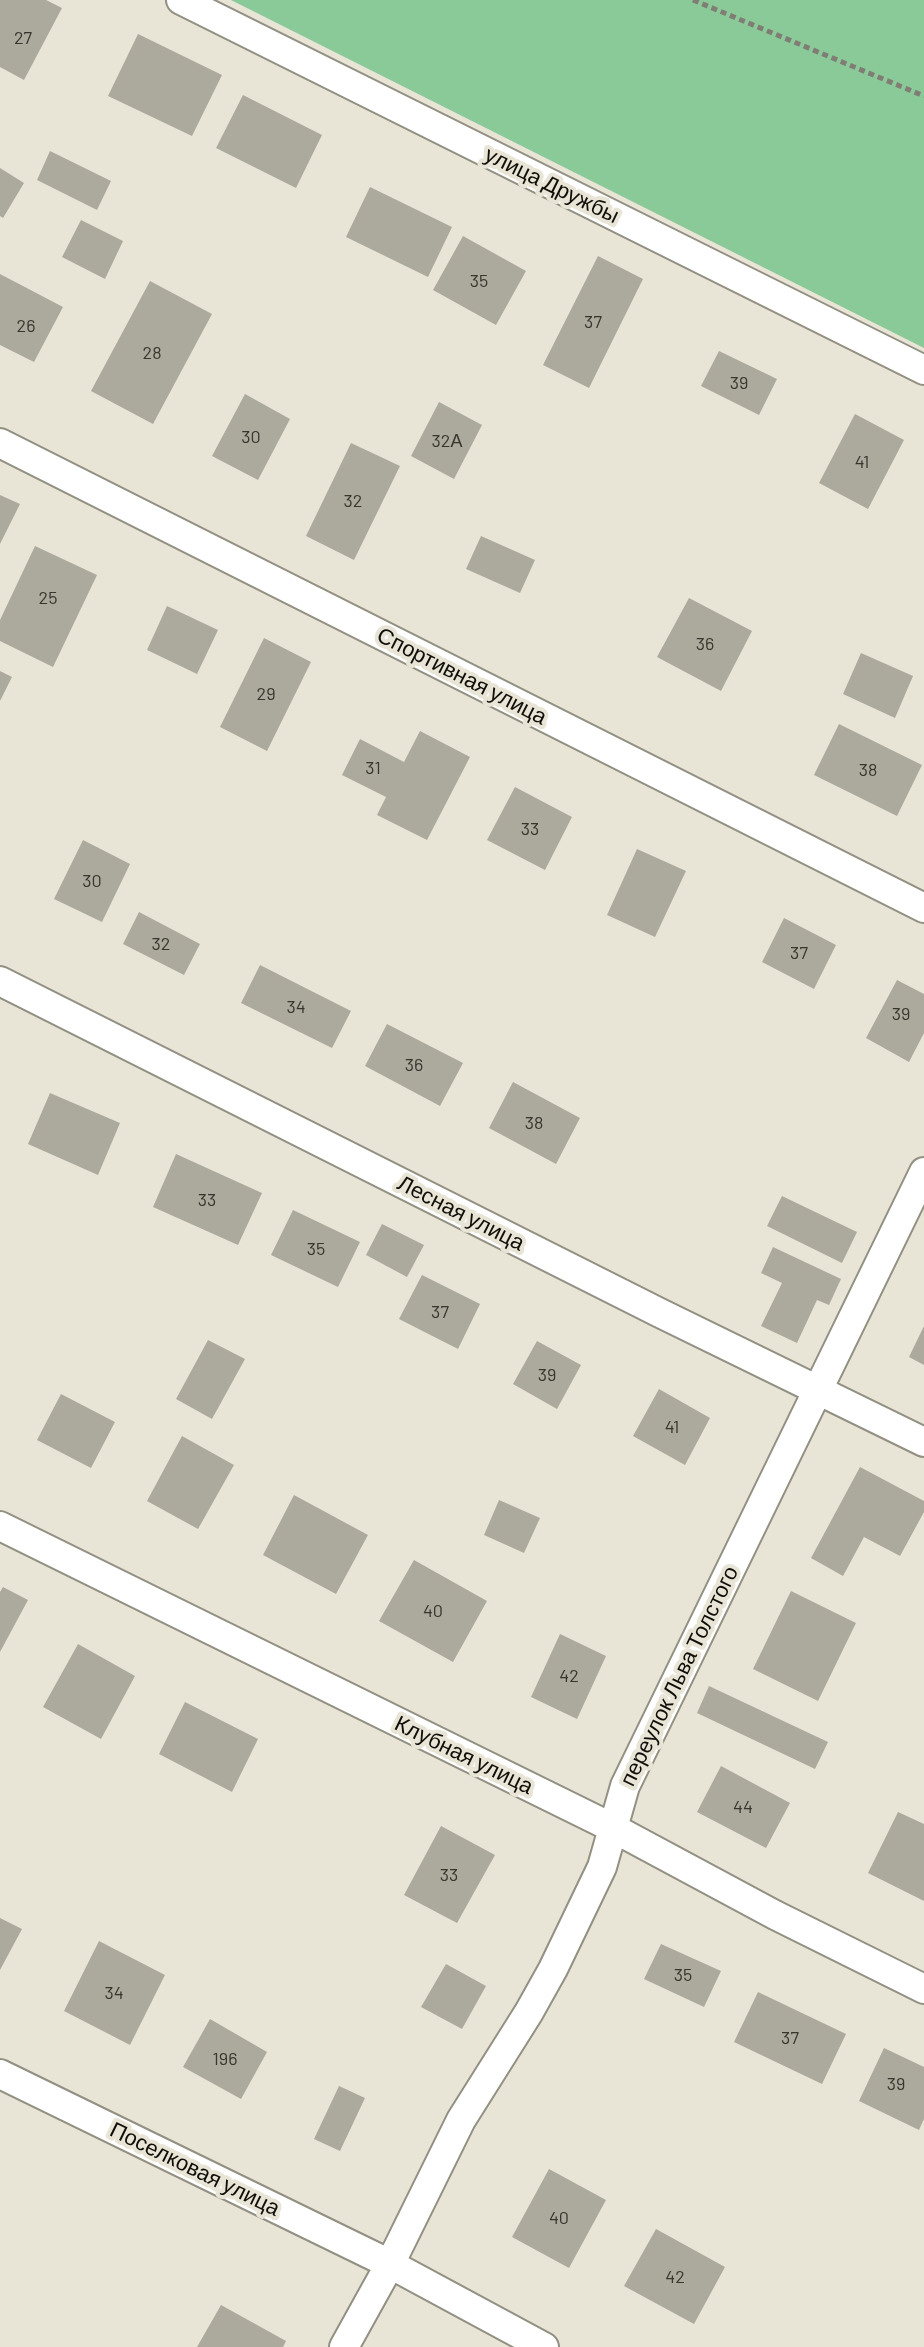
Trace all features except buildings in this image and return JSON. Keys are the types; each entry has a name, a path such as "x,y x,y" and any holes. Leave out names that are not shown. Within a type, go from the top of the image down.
{"street":[{"name":"улица Дружбы","path":"181,0 924,370"},
{"name":"Спортивная улица","path":"0,443 924,908"},
{"name":"Лесная улица","path":"0,981 924,1442"},
{"name":"переулок Льва Толстого","path":"344,2347 390,2264 461,2120 553,1969 602,1867 625,1786 924,1172"},
{"name":"Клубная улица","path":"0,1526 613,1828 775,1915 924,1989"},
{"name":"Поселковая улица","path":"0,2074 390,2264 544,2347"}],"path":[{"path":"693,0 924,96"}],"green space":[{"path":"231,0 924,0 924,348"}]}
